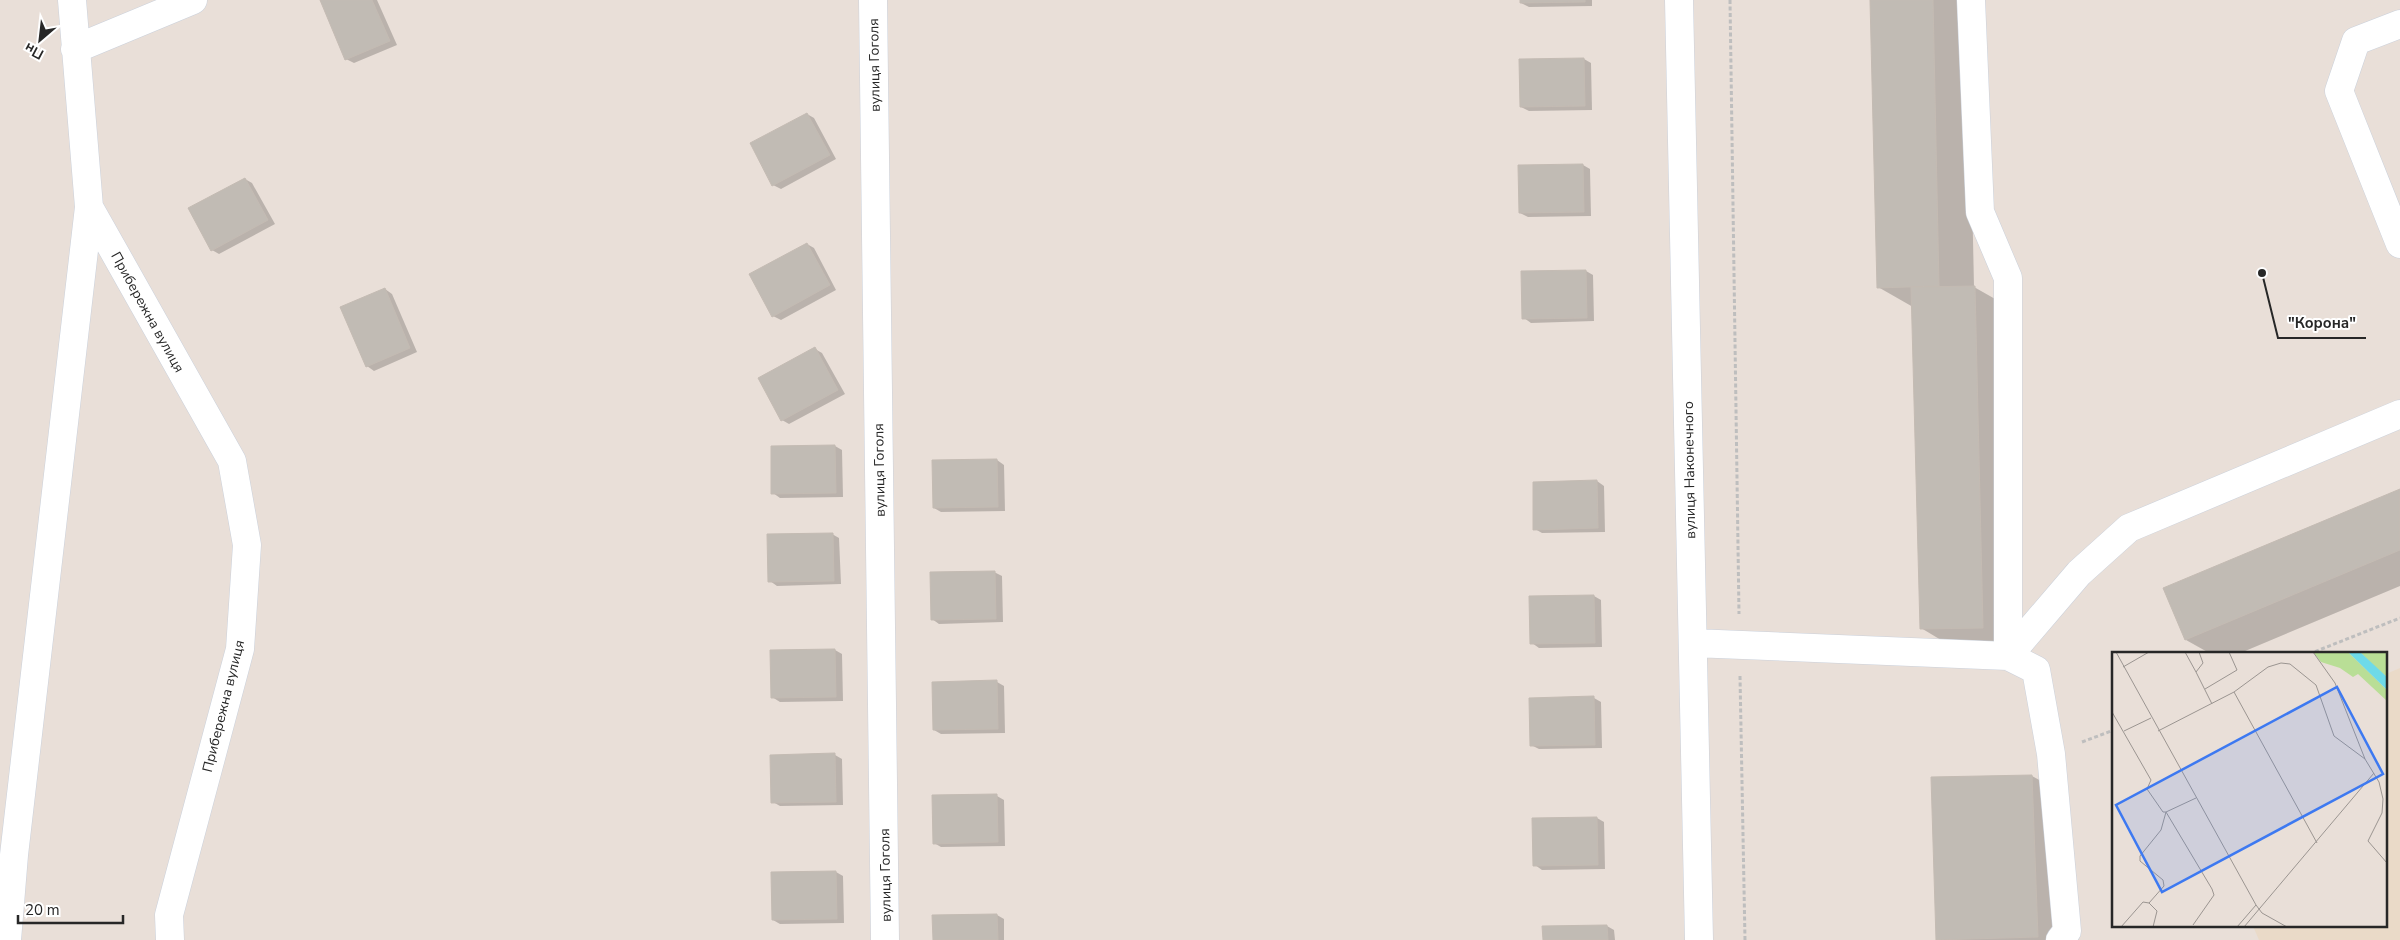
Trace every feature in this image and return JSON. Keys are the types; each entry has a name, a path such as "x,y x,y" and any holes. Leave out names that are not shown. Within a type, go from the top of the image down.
{"street":[{"path":"7,940 14,855 89,207 72,0"},
{"path":"75,49 193,0"},
{"name":"вулиця Гоголя","path":"873,0 886,940"},
{"name":"вулиця Наконечного","path":"1679,0 1699,940"},
{"path":"1971,0 1980,212 2008,278 2008,656"},
{"path":"2400,24 2356,41 2339,91 2400,244"},
{"name":"Прибережна вулиця","path":"89,207 232,461 247,545 240,649 169,915 170,940"},
{"path":"2008,656 2079,573 2129,528 2400,414"},
{"path":"1692,644 2008,656 2036,670 2051,754 2067,931 2060,940"}],"path":[{"path":"1730,0 1745,940"},
{"path":"2314,652 2400,618"}],"shaded area":[{"path":"2400,668 2400,940 2259,940 2254,928 2388,928 2388,673"}],"building":[{"path":"320,0 372,0 390,41 345,60"},
{"path":"1520,0 1585,0 1585,2 1520,3"},
{"path":"1870,0 1933,0 1939,286 1877,288"},
{"path":"1584,58 1585,106 1520,107 1519,59"},
{"path":"807,113 830,155 772,186 750,143"},
{"path":"1583,164 1584,212 1519,213 1518,165"},
{"path":"245,178 268,220 211,251 188,208"},
{"path":"807,243 830,285 772,317 749,274"},
{"path":"1586,270 1587,318 1522,319 1521,271"},
{"path":"1975,286 1983,628 1920,629 1911,287"},
{"path":"385,288 410,348 366,367 340,307"},
{"path":"815,347 838,390 781,421 758,378"},
{"path":"835,445 836,493 771,494 771,446"},
{"path":"997,459 998,507 933,508 932,460"},
{"path":"1597,480 1598,528 1533,530 1533,482"},
{"path":"2400,489 2400,550 2185,640 2163,588"},
{"path":"833,533 834,581 768,582 767,534"},
{"path":"995,571 996,619 931,620 930,572"},
{"path":"1594,595 1595,643 1530,644 1529,596"},
{"path":"835,649 836,697 771,698 770,650"},
{"path":"997,680 998,729 933,730 932,682"},
{"path":"1594,696 1595,745 1530,746 1529,698"},
{"path":"835,753 836,802 771,803 770,755"},
{"path":"2032,775 2038,937 1936,940 1931,777"},
{"path":"997,794 998,842 933,844 932,795"},
{"path":"1597,817 1598,865 1533,866 1532,818"},
{"path":"836,871 837,919 772,920 771,872"},
{"path":"997,914 998,940 933,940 932,915"},
{"path":"1607,925 1608,940 1543,940 1542,926"}],"place":[{"name":"\"Корона\"","path":"2262,273"}]}
